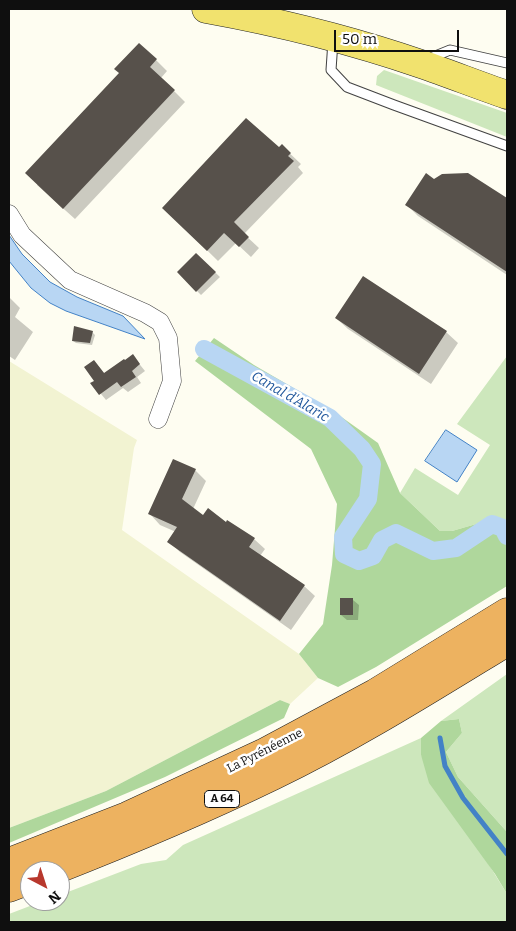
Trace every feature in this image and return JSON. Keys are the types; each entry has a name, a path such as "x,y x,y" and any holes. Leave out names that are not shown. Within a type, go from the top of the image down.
{"highway":[{"name":"La Pyrénéenne","path":"9,862 126,816 263,754 375,693 507,612"},
{"name":"La Pyrénéenne","path":"70,864 137,838 273,776 386,716 507,642"}],"main road":[{"path":"206,9 247,16 333,38 419,63 507,95"}],"street":[{"path":"9,214 22,235 70,280 145,313 160,322 168,338 172,381 158,419"}],"lane":[{"path":"333,38 331,70 347,87 394,106 507,146"},
{"path":"419,63 450,50 507,63"}],"green space":[{"path":"384,70 507,113 507,137 376,85 377,76"},
{"path":"214,338 254,365 333,411 378,443 400,493 440,531 452,531 490,520 507,522 507,586 376,667 338,687 318,678 299,654 323,624 332,565 337,504 311,449 195,361"},
{"path":"507,356 507,522 490,520 452,531 440,531 400,493 415,468 458,495 490,445 457,424"},
{"path":"9,361 137,440 134,448 122,530 299,654 318,678 290,704 280,700 106,791 9,828"},
{"path":"507,674 507,832 458,777 446,752 462,733 459,719 441,721"},
{"path":"280,700 290,704 284,718 165,777 9,843 9,828 106,791"},
{"path":"459,719 462,733 446,752 458,777 507,832 507,894 495,874 429,783 421,755 421,738 441,721"},
{"path":"421,738 421,755 507,894 507,922 9,922 9,914 20,910 70,911 70,891 141,864 166,860 183,845"}],"water":[{"path":"9,235 22,254 50,282 77,297 123,316 145,339 66,311 50,303 31,288 9,261"},
{"path":"446,430 477,450 457,482 425,461"}],"building":[{"path":"139,43 157,59 150,67 175,90 63,209 25,173 119,73 114,69"},
{"path":"246,118 279,147 282,144 291,153 288,156 294,161 234,222 249,237 239,247 224,233 207,251 162,208"},
{"path":"426,173 434,179 442,174 468,173 507,198 507,272 405,205"},
{"path":"196,253 216,272 196,292 177,272"},
{"path":"363,276 447,331 419,374 335,318"},
{"path":"74,326 93,331 90,343 72,341"},
{"path":"133,354 140,364 132,371 136,377 121,387 117,382 99,395 90,383 94,381 84,367 94,360 104,373"},
{"path":"173,459 196,469 182,499 203,515 208,508 226,522 227,520 255,538 249,547 305,585 280,621 167,542 177,527 148,514"},
{"path":"340,598 353,598 353,615 340,615"}],"waterway":[{"name":"Canal d'Alaric","path":"204,349 330,418 362,449 372,464 368,499 343,537 344,554 359,561 373,556 382,540 396,533 433,551 456,548 492,524 503,528 507,536"},
{"path":"440,738 445,766 463,798 507,854"}]}
